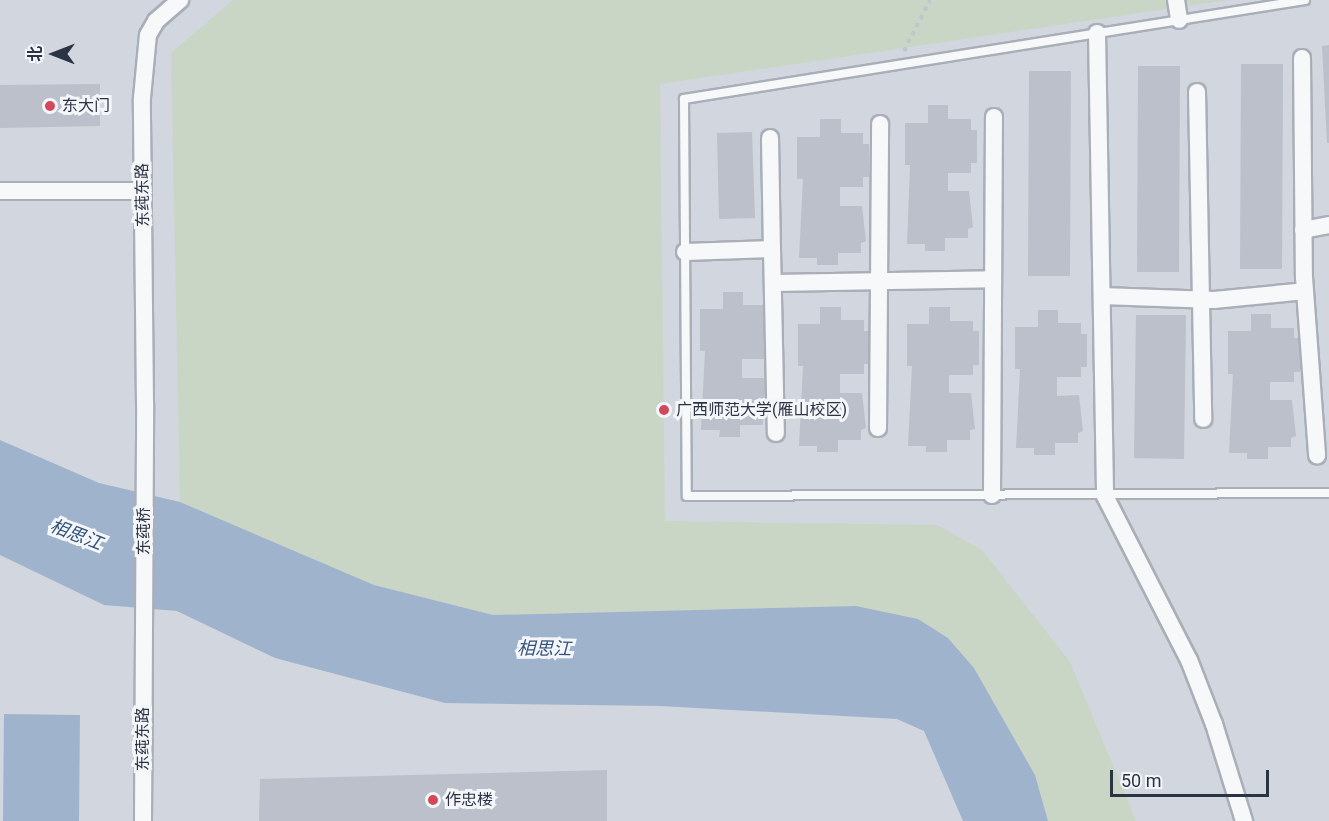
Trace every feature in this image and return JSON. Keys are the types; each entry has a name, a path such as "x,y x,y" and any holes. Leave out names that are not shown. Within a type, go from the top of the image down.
{"street":[{"name":"东莼东路","path":"145,404 143,191 145,47 156,21 180,0"},
{"path":"1176,0 1179,20"},
{"path":"1097,33 1105,496 1189,660 1218,735 1244,821"},
{"path":"1302,58 1305,291 1317,456"},
{"path":"1197,92 1203,419"},
{"path":"992,495 994,117"},
{"path":"878,428 880,124"},
{"path":"770,138 776,433"},
{"path":"0,191 143,191"},
{"path":"1303,230 1329,225"},
{"path":"686,252 772,249"},
{"path":"773,283 993,279"},
{"path":"1102,296 1201,300 1305,291"},
{"name":"东莼桥","path":"144,657 145,404"},
{"name":"东莼东路","path":"143,821 144,657"}],"lane":[{"path":"1305,0 684,99 687,496 1105,496 1329,493"}],"path":[{"path":"897,65 930,0"}],"shaded area":[{"name":"广西师范大学(雁山校区)","path":"0,0 1329,0 1329,821 0,821"}],"green space":[{"path":"233,0 1228,0 660,84 665,521 937,525 982,550 1070,662 1136,821 1048,821 1035,775 974,668 948,638 917,619 856,606 493,615 374,585 180,502 171,53"}],"water":[{"name":"相思江","path":"0,440 99,483 180,502 374,585 493,615 856,606 918,619 948,638 974,668 1035,775 1048,821 963,821 924,731 897,719 660,706 445,703 275,658 177,611 104,605 0,555"},
{"path":"4,714 80,715 79,821 3,821"}],"building":[{"path":"1329,45 1329,143 1327,143 1322,46"},
{"path":"1241,64 1283,64 1282,269 1240,269"},
{"path":"1138,66 1180,66 1179,272 1137,272"},
{"path":"1029,71 1071,71 1070,276 1028,276"},
{"name":"东大门","path":"100,84 100,126 0,128 0,85"},
{"path":"928,105 948,105 948,119 971,119 971,130 977,130 977,163 971,163 971,173 948,173 948,191 969,191 973,227 968,229 968,238 945,238 945,251 925,251 925,244 907,244 910,165 905,165 905,123 928,123"},
{"path":"820,119 841,119 841,133 863,133 863,144 869,144 869,177 863,177 863,187 840,187 840,206 862,206 866,241 861,243 861,253 838,253 838,265 817,265 817,258 799,258 803,179 797,179 797,137 820,137"},
{"path":"752,132 755,218 719,219 717,133"},
{"path":"723,292 743,292 743,305 766,305 766,359 742,359 742,378 764,378 768,413 763,415 763,425 740,425 740,437 719,437 720,430 701,430 705,351 700,351 700,309 723,309"},
{"path":"820,307 841,307 841,320 864,320 864,331 870,331 870,364 864,364 864,374 840,374 840,393 862,393 866,428 861,430 861,440 838,440 838,452 817,452 817,446 799,446 803,366 798,366 798,324 820,324"},
{"path":"929,307 950,307 950,321 973,321 973,331 979,331 979,365 973,365 973,375 949,375 949,393 971,393 975,429 970,430 970,440 947,440 947,452 926,452 926,446 908,446 912,366 907,366 907,324 929,324"},
{"path":"1038,310 1058,310 1058,323 1081,323 1081,334 1087,334 1087,367 1081,367 1081,377 1057,377 1057,396 1079,395 1083,431 1078,433 1078,443 1055,443 1055,455 1034,455 1034,448 1016,448 1020,369 1015,369 1015,327 1038,327"},
{"path":"1251,314 1271,314 1271,328 1294,328 1294,338 1300,338 1300,372 1294,372 1294,382 1270,382 1270,400 1292,400 1296,436 1291,438 1291,447 1268,447 1268,459 1247,459 1247,453 1229,453 1233,374 1228,374 1228,331 1251,331"},
{"path":"1136,315 1186,315 1184,459 1134,458"},
{"name":"作忠楼","path":"607,770 607,821 259,821 260,779"}],"place":[{"name":"东大门","path":"50,106"},
{"name":"广西师范大学(雁山校区)","path":"664,410"},
{"name":"作忠楼","path":"433,800"}]}
